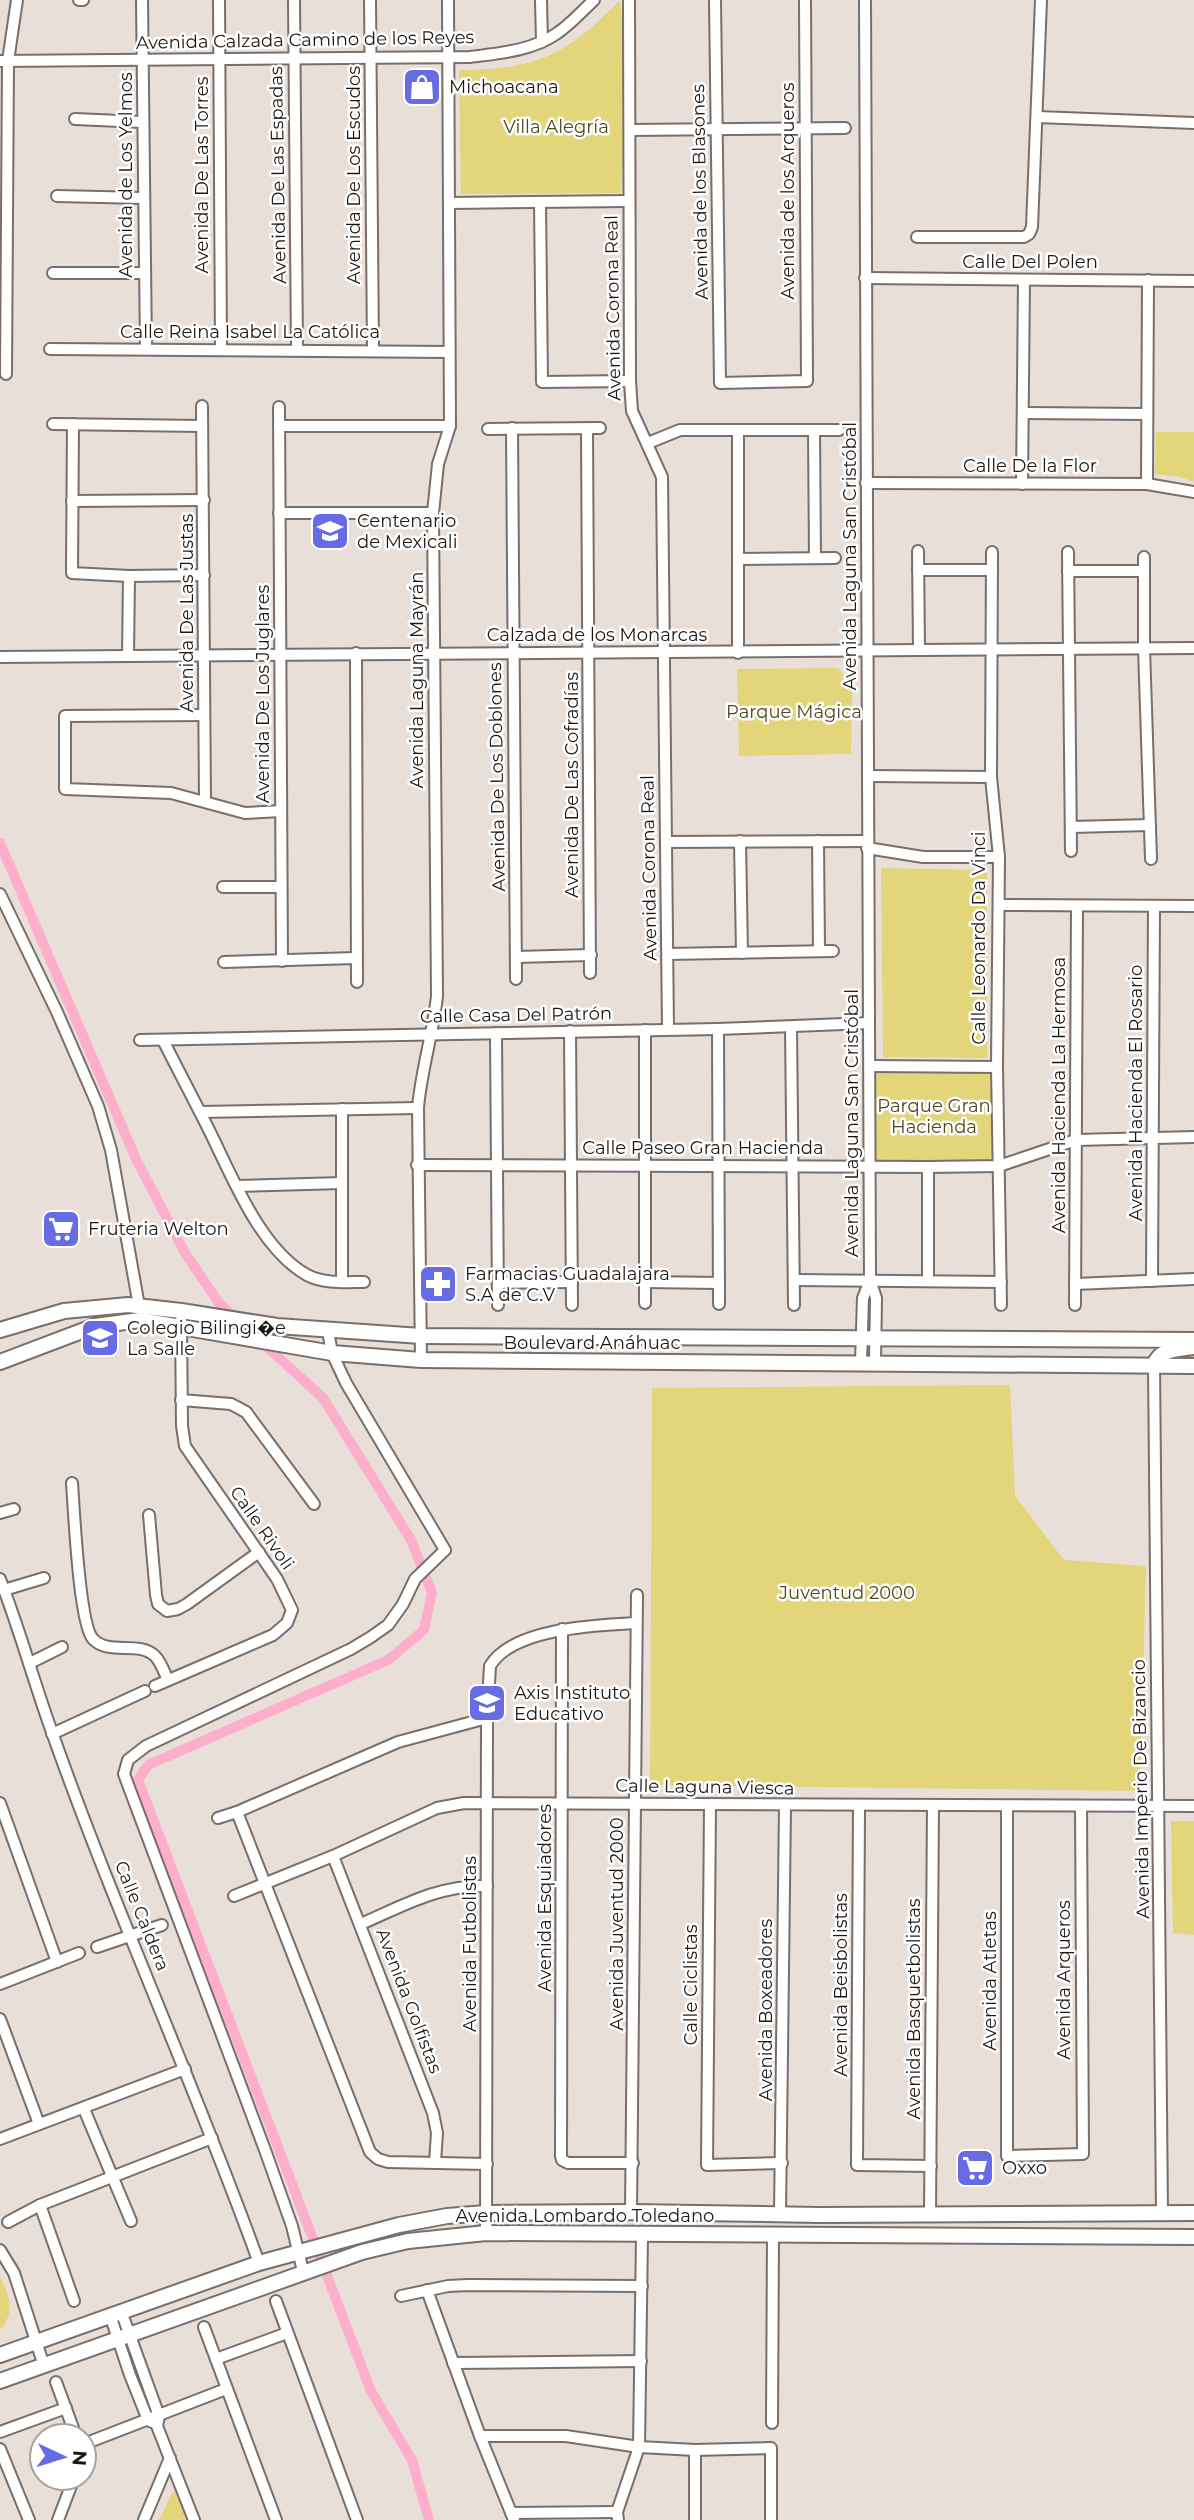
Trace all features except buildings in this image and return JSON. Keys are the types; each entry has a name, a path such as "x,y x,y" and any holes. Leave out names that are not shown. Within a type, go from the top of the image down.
{"main road":[{"name":"Boulevard Anáhuac","path":"0,1330 64,1311 103,1306 139,1306 251,1338 332,1353 421,1360 1194,1366"},
{"name":"Boulevard Anáhuac","path":"0,1362 74,1333 109,1323 181,1318 226,1318 328,1331 421,1336 868,1336 1194,1340"},
{"path":"1154,1364 1162,1352 1194,1347"},
{"name":"Avenida Lombardo Toledano","path":"0,2356 259,2263 421,2219 486,2213 1194,2213"},
{"path":"866,2236 868,2228 875,2221 927,2214"},
{"path":"773,2235 806,2229 815,2224 819,2215"},
{"name":"Avenida Lombardo Toledano","path":"0,2381 333,2261 384,2245 408,2241 486,2233 642,2236 1194,2237"}],"street":[{"path":"6,374 4,61 16,0"},
{"name":"Avenida de Los Yelmos","path":"142,0 146,349"},
{"name":"Avenida De Las Torres","path":"219,0 221,349"},
{"name":"Avenida De Las Espadas","path":"294,0 297,349"},
{"name":"Avenida De Los Escudos","path":"370,0 373,351"},
{"name":"Avenida Laguna Mayrán","path":"421,1360 418,1108 422,1075 433,1033 437,996 433,513 438,464 450,426 448,0"},
{"path":"541,0 542,42"},
{"name":"Avenida Calzada Camino de los Reyes","path":"4,61 449,57 510,52 542,42 558,33 594,0"},
{"name":"Avenida Corona Real","path":"629,0 632,411 662,477 668,1029"},
{"name":"Avenida de los Blasones","path":"715,0 720,383"},
{"name":"Avenida de los Arqueros","path":"720,383 807,381 805,0"},
{"name":"Avenida Laguna San Cristóbal","path":"865,0 870,1280 876,1298 868,1336 868,1362"},
{"path":"918,237 1024,237 1029,234 1032,227 1041,0"},
{"path":"1037,117 1194,123"},
{"path":"75,119 142,122"},
{"path":"630,130 845,128"},
{"path":"57,197 143,198"},
{"path":"450,203 629,201"},
{"path":"540,202 542,382 630,381"},
{"path":"53,273 144,273"},
{"name":"Calle Del Polen","path":"865,278 1194,281"},
{"path":"1022,484 1024,280"},
{"path":"1147,484 1148,280"},
{"name":"Calle Reina Isabel La Católica","path":"50,349 449,352"},
{"name":"Avenida De Las Justas","path":"202,406 205,800"},
{"name":"Avenida De Los Juglares","path":"279,407 282,961"},
{"path":"1023,414 1147,414"},
{"path":"53,424 202,426"},
{"path":"73,424 72,573 129,576 204,575"},
{"path":"279,426 450,426"},
{"name":"Avenida De Los Doblones","path":"512,428 516,979"},
{"path":"488,429 600,428"},
{"name":"Avenida De Las Cofradías","path":"587,429 590,973"},
{"path":"648,443 680,430 839,429"},
{"path":"738,430 738,653"},
{"path":"814,430 815,558"},
{"name":"Calle De la Flor","path":"866,483 1147,484 1194,492"},
{"path":"72,501 204,500"},
{"path":"279,513 433,513"},
{"path":"918,551 919,649"},
{"name":"Calle Leonardo Da Vinci","path":"992,552 991,777 999,857 1000,905 998,1067 1001,1305"},
{"path":"1068,552 1071,851"},
{"path":"1144,557 1150,859"},
{"path":"738,559 835,558"},
{"path":"918,570 992,570"},
{"path":"1068,571 1143,571"},
{"path":"128,656 129,576"},
{"name":"Calzada de los Monarcas","path":"0,657 1194,648"},
{"path":"356,653 357,982"},
{"path":"204,715 65,716 65,789 171,793 205,800 245,813 281,811"},
{"path":"868,776 991,777"},
{"path":"1071,827 1150,825"},
{"path":"740,841 742,953"},
{"path":"666,842 818,841 867,845 923,858 999,857"},
{"path":"818,841 819,951"},
{"path":"223,887 281,887"},
{"path":"0,894 57,1012 106,1129 139,1306"},
{"path":"1000,905 1194,906"},
{"name":"Avenida Hacienda La Hermosa","path":"1075,1306 1077,906"},
{"name":"Avenida Hacienda El Rosario","path":"1152,1281 1154,906"},
{"path":"668,954 833,951"},
{"path":"516,957 590,955"},
{"path":"224,962 356,958"},
{"name":"Calle Casa Del Patrón","path":"140,1040 718,1029 869,1023"},
{"path":"791,1027 794,1306"},
{"path":"718,1029 719,1304"},
{"path":"645,1030 645,1303"},
{"path":"570,1031 572,1305"},
{"path":"496,1033 498,1305"},
{"path":"163,1040 237,1186 262,1230 284,1257 306,1274 326,1281 364,1282"},
{"path":"871,1066 998,1067"},
{"path":"200,1112 418,1108"},
{"path":"342,1109 342,1282"},
{"name":"Calle Paseo Gran Hacienda","path":"417,1165 999,1166 1076,1140 1194,1138"},
{"path":"928,1167 928,1282"},
{"path":"237,1186 342,1183"},
{"path":"1075,1284 1194,1279"},
{"path":"794,1280 1001,1282"},
{"path":"498,1283 572,1282"},
{"path":"646,1282 719,1283"},
{"name":"Calle Rivoli","path":"52,1734 273,1635 287,1623 292,1611 290,1603 259,1552 185,1446 181,1400 181,1318"},
{"path":"307,2270 303,2252 126,1784 124,1769 128,1760 146,1746 371,1637 388,1625 397,1614 415,1579 445,1550 357,1403 332,1353 328,1331"},
{"name":"Avenida Imperio De Bizancio","path":"1154,1364 1162,2213"},
{"path":"181,1400 231,1404 246,1412 314,1504"},
{"path":"72,1483 84,1611 89,1633 99,1644 150,1652 159,1661 168,1680"},
{"path":"0,1513 14,1509"},
{"path":"149,1515 156,1595 158,1604 167,1611 187,1604 259,1552"},
{"path":"2,1584 44,1578"},
{"name":"Calle Caldera","path":"2,1584 52,1734 259,2263"},
{"name":"Avenida Juventud 2000","path":"631,2212 637,1595"},
{"path":"562,1629 636,1623"},
{"name":"Avenida Futbolistas","path":"486,2233 490,1666 497,1657 527,1641 562,1629"},
{"name":"Avenida Esquiadores","path":"562,1629 562,2160 633,2163"},
{"path":"30,1662 62,1647"},
{"path":"218,1818 377,1750 488,1718"},
{"name":"Calle Laguna Viesca","path":"234,1896 333,1856 437,1808 487,1802 785,1806 1194,1806"},
{"path":"0,1803 57,1962"},
{"name":"Calle Ciclistas","path":"710,1805 707,2165 782,2163"},
{"name":"Avenida Basquetbolistas","path":"927,2214 931,2165 933,1805"},
{"name":"Avenida Arqueros","path":"1007,2156 1083,2154 1081,1805"},
{"name":"Avenida Boxeadores","path":"780,2214 785,1806"},
{"name":"Avenida Beisbolistas","path":"859,1806 857,2165 931,2165"},
{"name":"Avenida Atletas","path":"1007,1806 1007,2156"},
{"path":"237,1812 370,2152 377,2160 388,2162 487,2164"},
{"name":"Avenida Golfistas","path":"333,1856 433,2113 437,2133 435,2162"},
{"path":"361,1924 441,1890 470,1885 488,1886"},
{"path":"97,1947 162,1925"},
{"path":"0,1984 79,1953"},
{"path":"0,2018 39,2124"},
{"path":"0,2139 185,2069"},
{"path":"84,2109 131,2221"},
{"path":"8,2222 40,2205 212,2138"},
{"path":"40,2205 74,2301"},
{"path":"772,2423 773,2235"},
{"path":"427,2290 512,2516 617,2516 639,2447 642,2236"},
{"path":"0,2250 14,2273 44,2366"},
{"path":"401,2296 448,2286 642,2286"},
{"path":"276,2301 357,2520"},
{"path":"116,2313 124,2338 130,2375 155,2421 194,2520"},
{"path":"204,2328 276,2520"},
{"path":"215,2359 287,2333"},
{"path":"124,2338 142,2370 155,2421"},
{"path":"453,2363 641,2361"},
{"path":"130,2375 142,2370"},
{"path":"56,2382 71,2422"},
{"path":"98,2439 155,2421 226,2389"},
{"path":"0,2432 66,2408"},
{"path":"480,2436 566,2436 639,2447 695,2450 771,2448 771,2520"},
{"path":"0,2449 29,2520"},
{"path":"695,2450 695,2520"},
{"path":"144,2520 170,2458"},
{"path":"58,2520 69,2492"}],"green space":[{"name":"Villa Alegría","path":"620,0 625,72 621,193 461,194 459,70 510,67 548,56 583,34"},
{"path":"1156,432 1194,432 1194,482 1155,474"},
{"name":"Parque Mágica","path":"838,668 852,685 851,754 739,756 737,669"},
{"path":"881,868 987,870 987,1058 883,1057"},
{"name":"Parque Gran Hacienda","path":"993,1070 995,1161 874,1162 875,1071"},
{"name":"Juventud 2000","path":"1010,1385 1015,1496 1064,1560 1146,1566 1140,1791 650,1785 652,1388"},
{"path":"1171,1821 1194,1821 1194,1935 1173,1933"},
{"path":"0,2276 8,2297 9,2310 0,2330"},
{"path":"173,2491 179,2493 189,2520 159,2520"}],"waterway":[{"path":"0,843 136,1159 185,1253 219,1303 323,1398 411,1540 432,1593 424,1630 388,1660 148,1765 138,1780 371,2391 412,2460 429,2520"}],"place":[{"name":"Michoacana","path":"422,87"},
{"name":"Centenario de Mexicali","path":"330,531"},
{"name":"Fruteria Welton","path":"61,1229"},
{"name":"Farmacias Guadalajara S.A de C.V","path":"438,1284"},
{"name":"Colegio Bilingi�e La Salle","path":"100,1338"},
{"name":"Axis Instituto Educativo","path":"487,1703"},
{"name":"Oxxo","path":"975,2168"}]}
